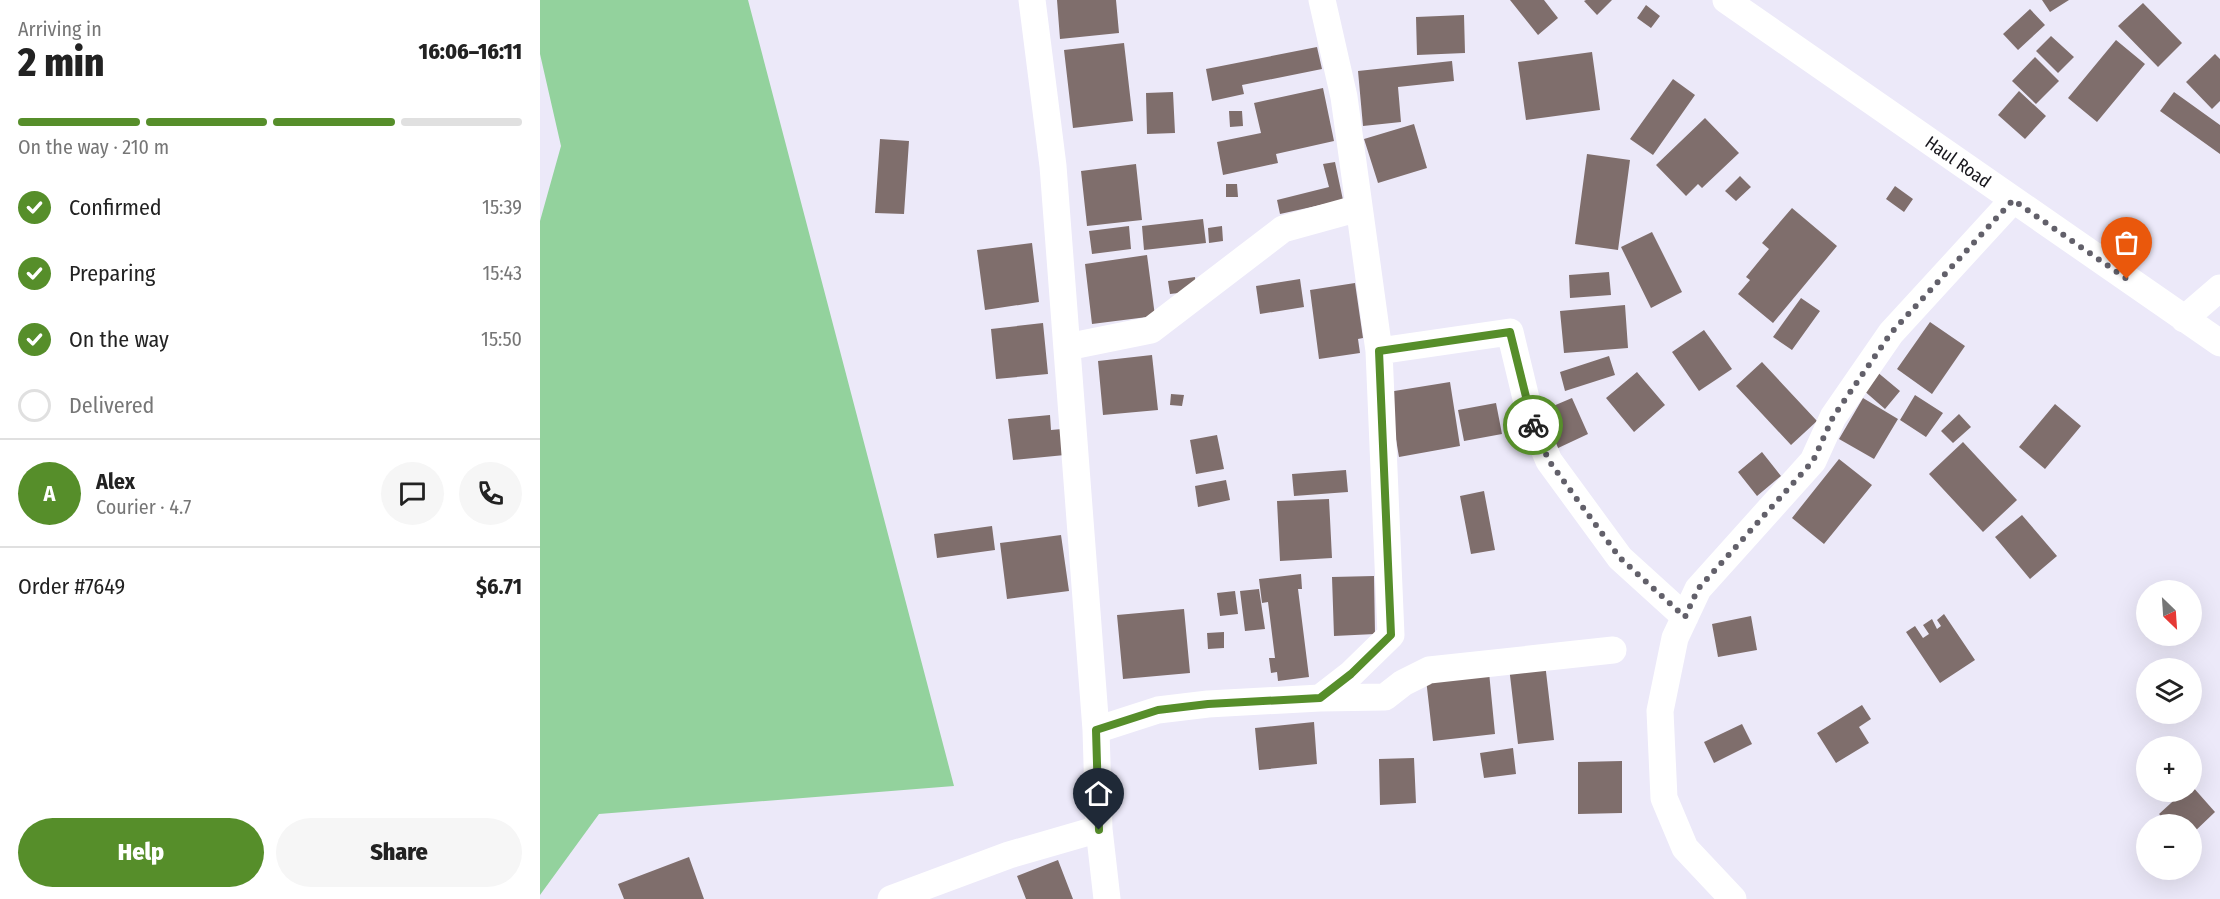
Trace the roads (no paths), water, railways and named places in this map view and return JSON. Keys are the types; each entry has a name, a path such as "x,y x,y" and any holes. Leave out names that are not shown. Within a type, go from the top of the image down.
{"street":[{"path":"1032,0 1053,166 1096,730 1099,830 1107,899"},
{"path":"1320,698 1351,674 1391,635 1379,351 1344,97 1322,0"},
{"name":"Haul Road","path":"1726,0 2220,343"},
{"path":"1733,899 1685,848 1664,798 1660,711 1675,638 1698,589 1813,461 1833,417 1891,333 2013,200"},
{"path":"1067,347 1151,330 1283,229 1359,208"},
{"path":"2184,319 2220,288"},
{"path":"1379,351 1510,332 1531,419 1549,461 1620,558 1685,617"},
{"path":"1096,730 1158,710 1208,704 1385,697 1403,683 1429,670 1613,650"},
{"path":"891,899 1009,855 1099,830"}]}
